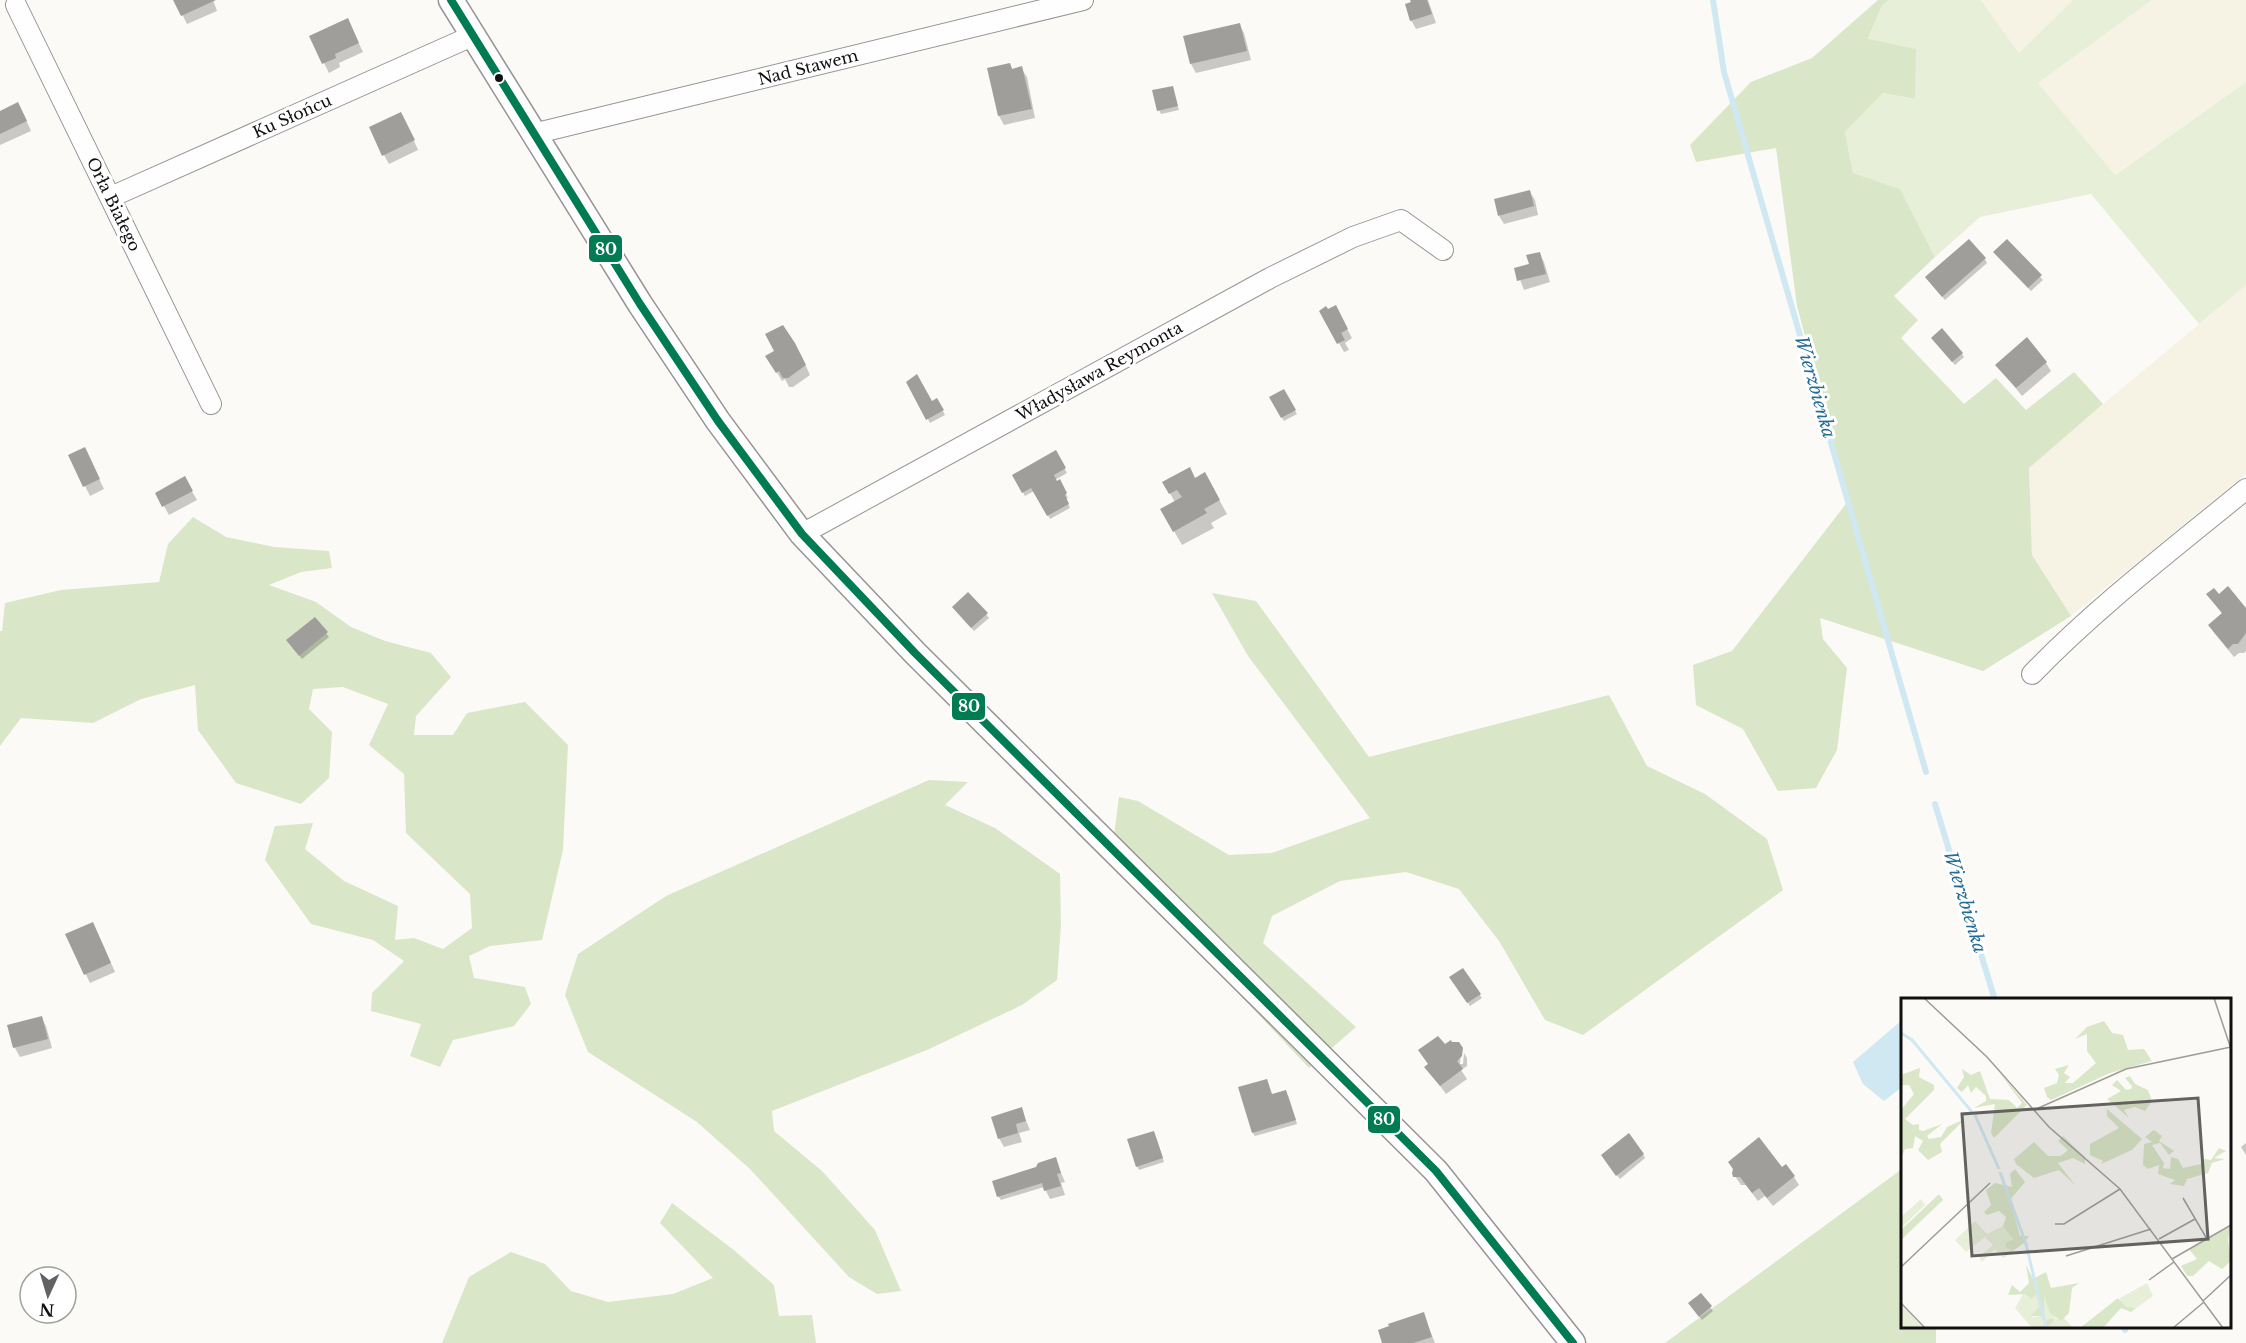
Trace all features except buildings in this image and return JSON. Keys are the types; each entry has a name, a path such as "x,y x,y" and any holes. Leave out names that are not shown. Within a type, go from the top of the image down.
{"street":[{"path":"451,0 639,304 705,402 802,534 915,653 1436,1171 1565,1341"},
{"name":"Nad Stawem","path":"533,134 1083,0"},
{"name":"Orła Białego","path":"14,6 111,197 211,404"},
{"name":"Ku Słońcu","path":"111,197 472,36"},
{"name":"Władysława Reymonta","path":"802,534 1270,278 1353,237 1401,220 1443,250"},
{"path":"2032,674 2066,639 2116,594 2246,489"}],"shaded area":[{"path":"1981,0 2073,0 2019,53"},
{"path":"2152,0 2246,0 2246,82 2114,175 2038,83"},
{"path":"2246,285 2246,474 2071,616 2032,555 2029,468"}],"green space":[{"path":"1878,0 1889,0 1882,5 1868,39 1916,49 1915,99 1883,93 1845,132 1853,173 1900,189 1935,257 1894,296 1918,320 1901,338 1964,404 1996,378 2026,410 2074,372 2103,404 2029,468 2032,555 2071,616 1983,671 1820,618 1823,639 1847,668 1837,750 1816,788 1778,791 1743,729 1696,705 1693,665 1732,651 1849,500 1797,306 1776,148 1696,162 1690,145 1751,82 1812,58"},
{"path":"1889,0 1981,0 2019,53 2073,0 2152,0 2038,83 2115,175 2246,82 2246,285 2199,324 2091,194 1980,217 1935,257 1900,189 1853,173 1845,132 1883,93 1914,99 1868,40 1882,5"},
{"path":"193,517 226,537 274,547 329,551 332,568 301,572 269,585 316,602 351,627 385,641 431,653 451,677 416,716 414,735 453,735 467,713 525,702 568,745 563,850 542,940 490,946 469,956 474,978 525,987 531,1004 514,1026 453,1040 440,1067 410,1056 421,1024 371,1011 372,993 404,961 373,940 311,924 265,860 275,826 313,823 305,849 344,881 398,906 395,940 414,938 443,949 472,928 470,894 406,833 404,774 369,745 388,704 343,687 313,689 309,709 332,732 329,778 301,804 236,783 198,730 195,685 141,699 93,723 21,718 0,746 0,631 2,631 5,603 61,590 159,582 168,544"},
{"path":"1212,593 1256,601 1369,757 1609,695 1647,766 1705,794 1767,839 1783,890 1583,1035 1545,1020 1499,941 1459,889 1406,872 1340,881 1272,916 1263,943 1356,1027 1309,1068 1111,858 1119,797 1138,801 1229,855 1272,853 1370,818 1248,656"},
{"path":"929,780 968,782 945,805 995,828 1060,874 1061,925 1057,980 1022,1005 927,1050 772,1111 774,1131 822,1171 875,1230 901,1291 877,1294 849,1277 750,1169 697,1122 588,1052 565,995 578,954 666,896"},
{"path":"1901,1170 1901,1328 1936,1328 1936,1343 1665,1343"},
{"path":"672,1203 735,1251 774,1285 779,1316 812,1315 816,1343 442,1343 469,1277 511,1252 545,1264 571,1291 608,1302 673,1294 713,1278 660,1223"}],"water":[{"path":"1901,1021 1901,1088 1884,1101 1863,1084 1853,1062"}],"waterway":[{"name":"Wierzbienka","path":"1713,0 1724,72 1926,772"},
{"name":"Wierzbienka","path":"1935,804 1994,998"}],"transit line":[{"name":"80","path":"451,0 640,304 718,421 802,534 915,653 1436,1171 1573,1343"}]}
